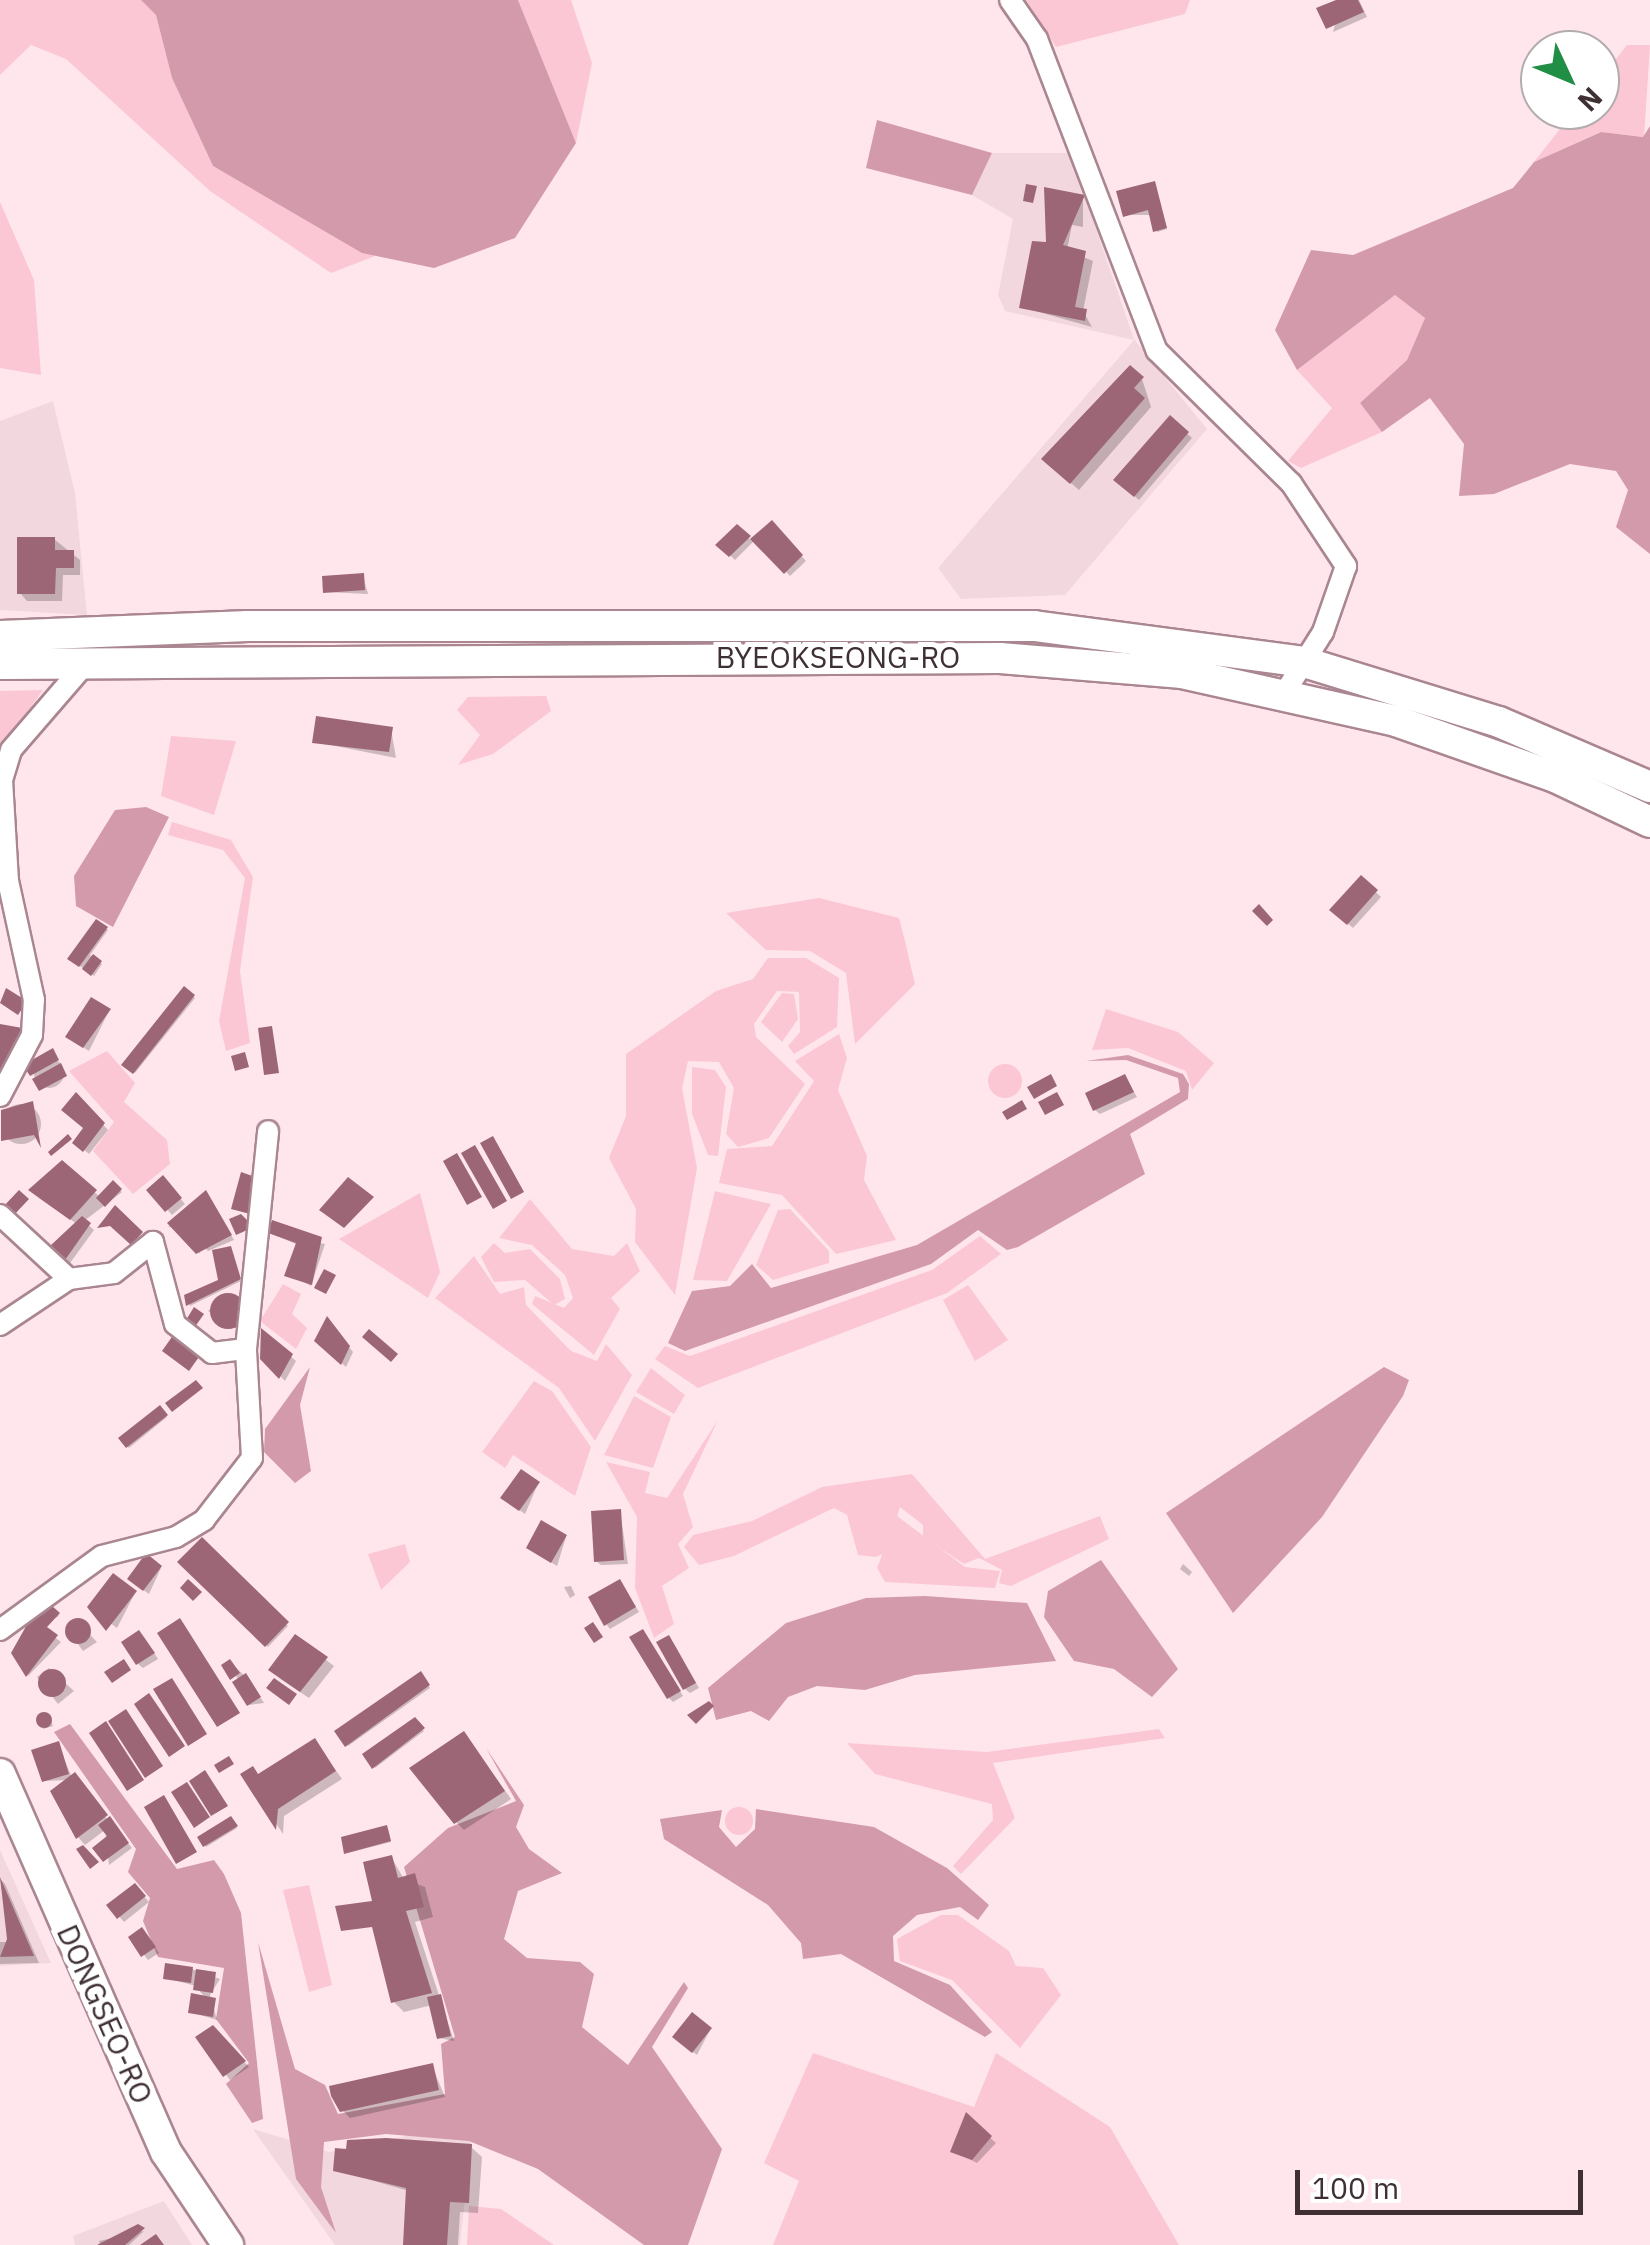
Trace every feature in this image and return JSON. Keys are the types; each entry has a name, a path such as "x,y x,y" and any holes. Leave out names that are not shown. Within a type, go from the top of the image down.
{"main road":[{"name":"BYEOKSEONG-RO","path":"0,636 248,626 1034,626 1304,662 1499,722 1650,787"},
{"name":"BYEOKSEONG-RO","path":"0,664 1000,658 1285,692 1555,777 1650,822"},
{"name":"DONGSEO-RO","path":"0,1774 166,2152 228,2245"}],"street":[{"path":"1010,0 1037,39 1157,350 1291,484 1346,566 1304,662 1285,692"},
{"path":"0,1096 32,1035 34,1000 8,882 2,780 11,750 87,662"},
{"path":"0,1630 102,1556 176,1537 230,1493 252,1458 246,1350 268,1131"},
{"path":"0,1215 69,1279"},
{"path":"0,1325 69,1279 114,1273 153,1242 176,1324 212,1353 246,1350"}],"shaded area":[{"path":"0,0 141,0 156,15 172,78 213,166 375,256 331,273 210,191 66,59 31,45 0,75"},
{"path":"141,0 518,0 576,143 515,238 434,268 362,253 213,166 172,78 156,15"},
{"path":"518,0 571,0 592,63 576,143"},
{"path":"1026,0 1190,0 1185,14 1056,47"},
{"path":"1627,45 1650,45 1644,137 1600,132 1534,162 1559,130 1620,130 1620,54"},
{"path":"877,120 992,153 972,195 866,168"},
{"path":"1650,126 1650,554 1616,527 1628,490 1616,471 1570,464 1494,494 1459,496 1464,444 1430,398 1382,432 1360,403 1407,360 1425,318 1395,295 1297,370 1275,330 1311,250 1353,255 1513,188 1534,162 1601,132 1643,137"},
{"path":"992,153 1070,153 1134,339 1207,429 1065,595 961,599 938,568 1134,340 1005,311 998,295 1013,219 972,195"},
{"path":"0,202 34,280 41,375 0,368"},
{"path":"1395,295 1425,318 1407,360 1360,403 1382,432 1301,468 1288,461 1332,408 1297,370"},
{"path":"53,401 75,493 87,615 0,610 0,421"},
{"path":"43,690 1,749 0,751 0,691"},
{"path":"546,696 551,711 493,754 458,765 480,735 457,710 468,697"},
{"path":"171,736 236,741 214,815 161,796"},
{"path":"146,807 169,817 113,927 76,906 74,876 115,810"},
{"path":"172,822 231,840 253,877 240,971 250,1043 226,1051 219,1021 245,878 223,850 168,835"},
{"path":"819,898 899,918 904,937 915,984 855,1044 846,973 810,951 766,950 726,913"},
{"path":"768,958 806,958 839,978 837,1027 794,1054 788,1046 800,1032 799,992 777,991 754,1024 756,1037 805,1084 769,1138 738,1147 726,1134 734,1088 719,1062 688,1061 682,1088 697,1168 675,1295 635,1242 636,1209 609,1158 626,1116 626,1054 716,991 753,979"},
{"path":"782,993 794,994 798,1019 782,1042 761,1022"},
{"path":"1106,1009 1178,1032 1214,1063 1192,1090 1186,1071 1128,1048 1092,1050"},
{"path":"839,1034 847,1058 838,1090 867,1156 864,1180 896,1240 836,1254 782,1195 719,1183 727,1149 772,1146 814,1081 795,1061"},
{"path":"107,1051 135,1083 124,1102 167,1140 170,1164 133,1194 93,1151 114,1122 69,1071"},
{"path":"1128,1055 1183,1074 1189,1084 1188,1099 1130,1134 1145,1174 1018,1247 1007,1250 978,1230 931,1264 685,1351 668,1343 692,1291 730,1286 752,1264 771,1288 917,1245 1180,1092 1178,1078 1126,1060 1086,1061"},
{"path":"1005,1064 1017,1069 1022,1081 1017,1093 1005,1098 993,1093 988,1081 993,1069"},
{"path":"692,1067 715,1070 726,1087 718,1156 708,1155 692,1114"},
{"path":"715,1191 771,1204 727,1281 693,1280"},
{"path":"420,1193 440,1272 428,1298 339,1239"},
{"path":"530,1199 572,1249 614,1256 627,1243 640,1271 611,1298 620,1309 594,1355 532,1304 535,1296 564,1308 573,1298 565,1275 532,1245 499,1238"},
{"path":"790,1209 829,1251 829,1263 773,1280 756,1265 778,1210"},
{"path":"980,1236 1001,1254 947,1293 698,1388 655,1359 665,1346 690,1356 932,1270"},
{"path":"494,1243 505,1253 530,1249 560,1279 565,1299 554,1305 525,1280 494,1282 481,1257"},
{"path":"474,1256 500,1294 524,1287 526,1305 571,1351 597,1361 606,1344 632,1375 595,1441 559,1388 435,1298"},
{"path":"283,1284 301,1294 292,1314 307,1328 296,1349 260,1321"},
{"path":"968,1285 1008,1340 975,1361 943,1300"},
{"path":"310,1367 300,1405 311,1471 295,1483 264,1452 265,1429"},
{"path":"1384,1367 1409,1380 1403,1396 1322,1517 1233,1613 1166,1513"},
{"path":"651,1368 685,1395 674,1414 636,1392"},
{"path":"534,1381 552,1391 591,1447 575,1496 513,1455 505,1468 482,1452"},
{"path":"634,1396 671,1417 653,1468 604,1455"},
{"path":"718,1420 683,1494 693,1527 678,1544 689,1568 662,1586 674,1624 654,1638 635,1588 637,1517 606,1462 650,1472 645,1493 667,1498"},
{"path":"912,1474 985,1559 1100,1516 1109,1539 1011,1586 999,1583 1002,1570 979,1558 964,1564 923,1537 923,1525 900,1507 886,1553 875,1557 858,1555 847,1515 834,1508 734,1556 699,1565 684,1547 693,1535 752,1521 822,1487"},
{"path":"897,1516 965,1567 1000,1571 995,1588 885,1582 877,1568"},
{"path":"405,1544 410,1562 381,1590 368,1554"},
{"path":"1101,1560 1178,1669 1152,1697 1114,1669 1074,1661 1044,1617 1048,1591"},
{"path":"925,1596 1027,1603 1056,1661 915,1675 865,1690 817,1686 788,1697 769,1721 751,1711 716,1720 708,1688 786,1623 866,1598"},
{"path":"70,1724 177,1869 214,1860 224,1874 241,1913 263,2119 252,2123 226,2084 249,2063 216,2019 224,1968 158,1957 143,1921 150,1898 128,1872 136,1849 54,1732"},
{"path":"1159,1729 1165,1738 993,1763 1015,1818 961,1874 953,1866 993,1820 992,1804 875,1774 847,1743 987,1752"},
{"path":"486,1748 524,1805 516,1827 529,1849 562,1873 518,1891 504,1939 527,1958 580,1962 594,1974 582,2027 628,2065 684,1982 688,1988 652,2047 722,2149 688,2245 644,2245 538,2169 469,2141 386,2134 324,2142 321,2187 336,2233 296,2179 258,1942 295,2069 325,2085 338,2114 445,2094 441,2044 455,2037 404,1867 448,1828 516,1801"},
{"path":"739,1807 749,1811 753,1821 749,1831 739,1835 729,1831 725,1821 729,1811"},
{"path":"756,1809 874,1827 947,1868 989,1905 978,1920 960,1907 917,1915 893,1936 894,1961 950,1985 992,2032 985,2037 841,1954 803,1959 801,1943 768,1905 664,1839 660,1819 722,1810 719,1827 736,1847 755,1829"},
{"path":"0,1850 51,1963 0,1966"},
{"path":"309,1885 332,1985 309,1992 283,1890"},
{"path":"941,1915 958,1915 1009,1951 1016,1966 1043,1968 1061,1995 1020,2048 952,1980 900,1961 897,1939"},
{"path":"813,2053 974,2107 996,2053 1110,2127 1179,2245 773,2245 799,2181 764,2163"},
{"path":"473,2122 460,2245 335,2245 253,2129 329,2152"},
{"path":"164,2201 192,2245 75,2245 73,2236"},
{"path":"469,2206 501,2209 554,2245 467,2245"}],"building":[{"path":"1336,0 1358,0 1364,12 1326,29 1316,8"},
{"path":"1155,181 1167,228 1153,232 1148,210 1123,217 1116,191"},
{"path":"1026,184 1037,186 1033,203 1023,201"},
{"path":"1044,187 1085,195 1063,245 1086,251 1075,307 1087,309 1085,321 1019,308 1032,241 1046,242"},
{"path":"1130,365 1144,377 1134,388 1145,398 1070,484 1041,459"},
{"path":"1170,415 1189,432 1134,497 1113,480"},
{"path":"772,520 803,555 784,574 750,539"},
{"path":"737,524 751,536 729,557 715,545"},
{"path":"17,537 55,537 55,550 74,550 74,568 56,568 55,594 17,594"},
{"path":"364,573 365,590 323,593 322,576"},
{"path":"316,716 393,727 389,752 312,743"},
{"path":"1361,875 1378,890 1347,925 1329,910"},
{"path":"1259,904 1273,920 1267,926 1252,911"},
{"path":"96,919 108,927 79,967 67,959"},
{"path":"93,954 102,961 91,976 82,969"},
{"path":"184,986 195,995 133,1074 121,1065"},
{"path":"6,988 27,1001 18,1015 0,1003"},
{"path":"91,997 111,1009 83,1048 65,1037"},
{"path":"0,1024 28,1029 0,1077"},
{"path":"272,1026 279,1073 264,1075 258,1028"},
{"path":"53,1048 59,1060 30,1076 23,1065"},
{"path":"245,1052 249,1067 235,1071 231,1056"},
{"path":"61,1063 67,1076 39,1091 32,1079"},
{"path":"1051,1074 1057,1086 1034,1099 1027,1087"},
{"path":"1125,1074 1134,1092 1093,1111 1085,1093"},
{"path":"76,1092 105,1123 83,1152 72,1143 83,1128 61,1110"},
{"path":"1057,1092 1064,1105 1045,1115 1038,1102"},
{"path":"1022,1100 1027,1109 1007,1120 1002,1112"},
{"path":"33,1101 41,1148 34,1135 1,1141 1,1110"},
{"path":"68,1134 72,1139 51,1156 48,1152"},
{"path":"493,1136 524,1192 511,1199 480,1143"},
{"path":"475,1145 507,1201 493,1209 461,1153"},
{"path":"457,1153 482,1197 467,1205 443,1161"},
{"path":"62,1160 97,1190 70,1220 28,1190"},
{"path":"241,1172 261,1179 250,1214 231,1209"},
{"path":"163,1175 182,1198 165,1212 146,1190"},
{"path":"348,1177 374,1197 344,1228 319,1210"},
{"path":"113,1180 122,1189 105,1207 96,1198"},
{"path":"19,1190 29,1199 13,1216 3,1207"},
{"path":"206,1190 232,1235 196,1254 167,1223"},
{"path":"115,1205 143,1232 131,1245 110,1226 97,1228"},
{"path":"241,1214 254,1227 236,1235 229,1219"},
{"path":"82,1216 91,1223 65,1260 49,1247"},
{"path":"272,1220 322,1237 312,1285 284,1276 296,1243 268,1233"},
{"path":"231,1246 241,1279 186,1306 184,1295 218,1280 212,1250"},
{"path":"324,1269 336,1275 326,1294 314,1288"},
{"path":"228,1293 240,1299 246,1311 240,1323 228,1329 216,1323 210,1311 216,1299"},
{"path":"194,1307 204,1314 192,1331 183,1325"},
{"path":"327,1316 350,1346 341,1365 314,1341"},
{"path":"261,1328 293,1354 279,1379 260,1359"},
{"path":"369,1329 398,1354 391,1362 362,1337"},
{"path":"174,1334 201,1354 189,1371 162,1351"},
{"path":"196,1380 203,1388 172,1412 165,1403"},
{"path":"160,1405 168,1415 126,1448 118,1438"},
{"path":"521,1469 540,1482 519,1511 500,1498"},
{"path":"621,1509 624,1560 594,1562 591,1511"},
{"path":"541,1520 567,1535 551,1563 526,1548"},
{"path":"202,1537 289,1622 265,1647 177,1562"},
{"path":"146,1553 162,1566 143,1591 127,1579"},
{"path":"113,1573 137,1591 106,1631 87,1607"},
{"path":"188,1579 202,1592 193,1601 180,1588"},
{"path":"620,1579 636,1607 604,1626 588,1597"},
{"path":"52,1606 60,1613 47,1627 58,1635 26,1677 11,1653 29,1621"},
{"path":"78,1618 87,1622 91,1631 87,1640 78,1644 69,1640 65,1631 69,1622"},
{"path":"180,1618 240,1713 217,1727 157,1633"},
{"path":"593,1622 603,1637 594,1643 584,1628"},
{"path":"643,1629 681,1691 667,1699 629,1637"},
{"path":"139,1630 155,1653 136,1665 121,1642"},
{"path":"295,1634 328,1657 300,1692 268,1670"},
{"path":"669,1635 696,1683 683,1690 656,1642"},
{"path":"124,1659 131,1670 112,1683 104,1672"},
{"path":"230,1659 240,1673 230,1680 221,1665"},
{"path":"52,1669 62,1673 66,1683 62,1693 52,1697 42,1693 38,1683 42,1673"},
{"path":"421,1671 430,1685 345,1747 334,1731"},
{"path":"246,1673 261,1697 247,1706 232,1682"},
{"path":"172,1678 207,1734 188,1746 153,1689"},
{"path":"274,1678 297,1694 289,1705 266,1688"},
{"path":"149,1693 185,1746 169,1757 134,1704"},
{"path":"709,1701 714,1706 696,1724 687,1715"},
{"path":"126,1709 163,1766 145,1778 108,1721"},
{"path":"44,1712 52,1720 44,1728 36,1720"},
{"path":"415,1717 425,1728 372,1769 362,1754"},
{"path":"106,1721 144,1780 127,1791 89,1733"},
{"path":"464,1731 505,1791 454,1824 409,1768"},
{"path":"315,1738 336,1771 278,1809 276,1830 240,1774 253,1766 258,1774"},
{"path":"59,1741 69,1774 42,1782 31,1750"},
{"path":"229,1756 234,1764 219,1773 214,1765"},
{"path":"205,1770 228,1806 211,1816 189,1781"},
{"path":"75,1772 108,1815 76,1839 50,1791"},
{"path":"187,1782 210,1817 194,1828 171,1792"},
{"path":"164,1795 197,1852 176,1864 144,1807"},
{"path":"110,1816 129,1843 103,1862 92,1848 107,1836 98,1825"},
{"path":"231,1816 238,1826 203,1847 197,1837"},
{"path":"387,1825 391,1841 344,1854 341,1837"},
{"path":"83,1845 99,1862 90,1869 76,1849"},
{"path":"392,1855 398,1878 415,1873 424,1907 406,1911 432,1993 391,2003 372,1927 341,1931 335,1906 372,1901 363,1862"},
{"path":"0,1877 34,1956 0,1957 7,1939"},
{"path":"135,1883 146,1896 117,1919 106,1905"},
{"path":"142,1927 156,1947 141,1957 128,1937"},
{"path":"165,1963 193,1967 191,1983 163,1979"},
{"path":"196,1969 216,1972 213,1993 193,1990"},
{"path":"191,1993 216,1998 213,2017 188,2013"},
{"path":"441,1994 451,2036 437,2039 427,1997"},
{"path":"692,2012 712,2028 692,2053 672,2037"},
{"path":"213,2025 246,2061 223,2077 195,2037"},
{"path":"433,2063 439,2090 340,2112 331,2096 329,2086"},
{"path":"966,2112 992,2136 972,2160 950,2152"},
{"path":"386,2138 472,2144 469,2203 450,2202 447,2245 403,2245 406,2188 333,2171 335,2148 346,2149 347,2140"},
{"path":"138,2224 145,2228 125,2245 97,2245"},
{"path":"156,2234 164,2245 140,2245"}]}
